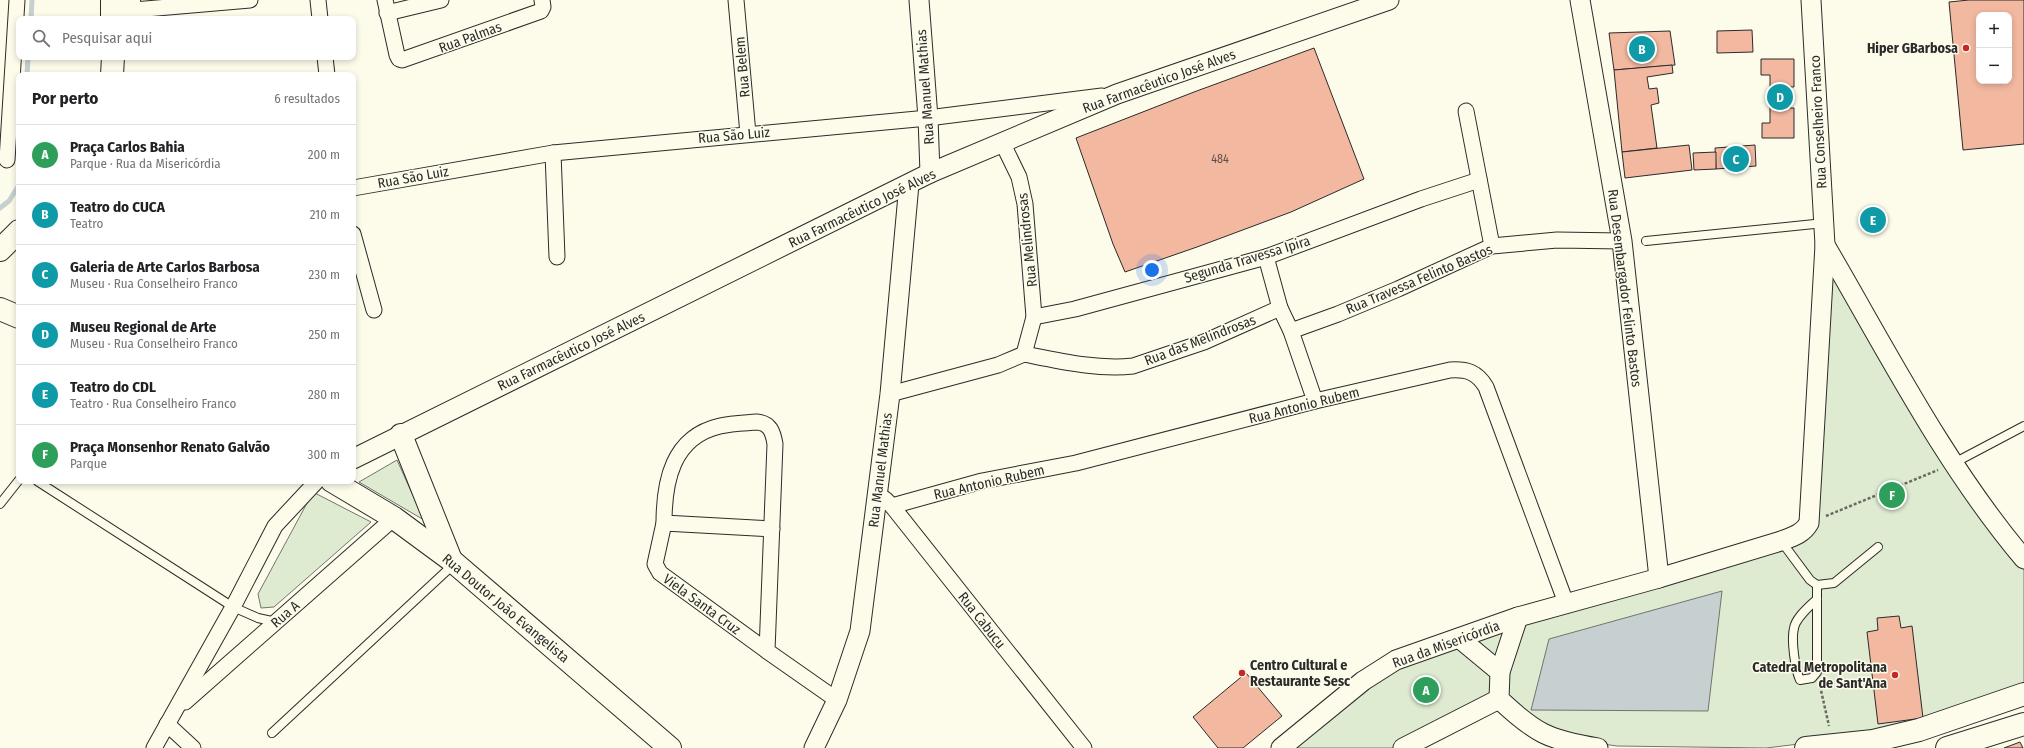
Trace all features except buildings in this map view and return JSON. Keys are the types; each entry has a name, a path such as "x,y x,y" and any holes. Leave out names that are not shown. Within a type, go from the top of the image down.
{"main road":[{"path":"112,72 113,60"},
{"path":"128,60 128,72"},
{"path":"0,250 16,234"},
{"path":"0,309 16,316"},
{"path":"401,435 453,562"},
{"name":"Rua Doutor João Evangelista","path":"337,484 394,518 453,562 670,748"},
{"path":"1806,748 1873,741 1919,730 2024,694"},
{"path":"1947,748 2024,724"}],"street":[{"path":"6,160 17,0"},
{"path":"121,10 250,0"},
{"path":"318,0 320,16"},
{"path":"386,6 441,0"},
{"name":"Rua Belem","path":"736,0 748,134"},
{"name":"Rua Manuel Mathias","path":"919,0 928,118 930,174"},
{"name":"Rua Farmacêutico José Alves","path":"356,458 909,184 1002,142 1117,94 1389,0"},
{"name":"Rua Desembargador Felinto Bastos","path":"1580,0 1622,241 1659,578"},
{"name":"Rua Conselheiro Franco","path":"1809,523 1825,245 1811,0"},
{"name":"Rua Palmas","path":"386,6 399,59 406,60 542,6"},
{"path":"325,60 327,72"},
{"name":"Rua São Luiz","path":"356,187 553,153 928,118 1117,94"},
{"path":"1466,111 1492,246"},
{"name":"Rua Melindrosas","path":"1002,142 1019,177 1025,204 1034,317"},
{"path":"553,153 558,257"},
{"name":"Segunda Travessa Ipira","path":"1034,317 1075,309 1266,257 1421,199 1479,180"},
{"name":"Rua Manuel Mathias","path":"814,748 838,700 860,631 890,394 909,184"},
{"name":"Rua Travessa Felinto Bastos","path":"1291,331 1338,314 1391,292 1492,246 1557,240 1622,241"},
{"path":"356,245 374,310"},
{"path":"1825,245 1953,464 2006,538 2024,559"},
{"path":"1266,257 1280,308 1291,331 1315,401"},
{"name":"Rua das Melindrosas","path":"1024,354 1088,364 1133,366 1204,342 1280,308"},
{"path":"890,394 998,365 1024,354 1034,317"},
{"name":"Rua Antonio Rubem","path":"892,506 982,482 1076,463 1315,401 1450,370 1465,369 1480,377 1486,387 1566,603"},
{"name":"Viela Santa Cruz","path":"767,651 774,436 769,426 762,422 712,428 687,444 677,456 666,485 664,524 655,564 658,571 767,651 838,700"},
{"name":"Rua A","path":"154,748 233,607 275,526 313,484"},
{"name":"Rua Cabucu","path":"878,494 892,506 1084,748"},
{"name":"Rua A","path":"177,709 394,518"},
{"name":"Rua da Misericórdia","path":"1281,748 1363,681 1396,660 1566,603 1659,578 1781,541 1802,532 1809,523"},
{"path":"664,524 772,529"},
{"path":"1518,618 1500,672 1499,698 1520,719 1549,737 1573,744 1598,748"},
{"path":"1459,638 1500,672"},
{"path":"1403,748 1499,698"},
{"path":"167,724 194,748"}],"lane":[{"path":"1646,241 1824,223"},
{"path":"1953,464 2024,426"},
{"path":"1,500 16,483"},
{"path":"42,484 233,607 258,618 276,622"},
{"path":"1781,541 1810,580 1817,585 1834,583 1878,547"},
{"path":"272,733 453,562"},
{"path":"1817,585 1817,599 1817,672 1812,678 1800,680 1795,667 1794,627 1804,611 1817,599"}],"path":[{"path":"1809,523 1953,464"},
{"path":"1817,672 1829,729"}],"green space":[{"path":"1825,246 2024,567 2024,686 1873,735 1766,748 1617,746 1574,740 1499,699 1403,748 1281,748 1363,681 1521,621 1801,534"},
{"path":"397,460 424,520 359,482"},
{"path":"313,492 371,522 274,607 261,608 258,594"}],"shaded area":[{"path":"1722,591 1708,711 1531,710 1549,639"}],"waterway":[{"path":"31,16 32,0"},
{"path":"27,72 28,60"},
{"path":"0,208 9,201 16,190"}],"place":[{"name":"Hiper GBarbosa","path":"1966,48"},
{"name":"Teatro do CUCA","path":"1642,49"},
{"name":"Museu Regional de Arte","path":"1780,97"},
{"name":"Galeria de Arte Carlos Barbosa","path":"1736,159"},
{"name":"Teatro do CDL","path":"1873,220"},
{"name":"Praça Monsenhor Renato Galvão","path":"1892,495"},
{"name":"Centro Cultural e Restaurante Sesc","path":"1242,673"},
{"name":"Catedral Metropolitana de Sant'Ana","path":"1895,675"},
{"name":"Praça Carlos Bahia","path":"1426,690"}]}
